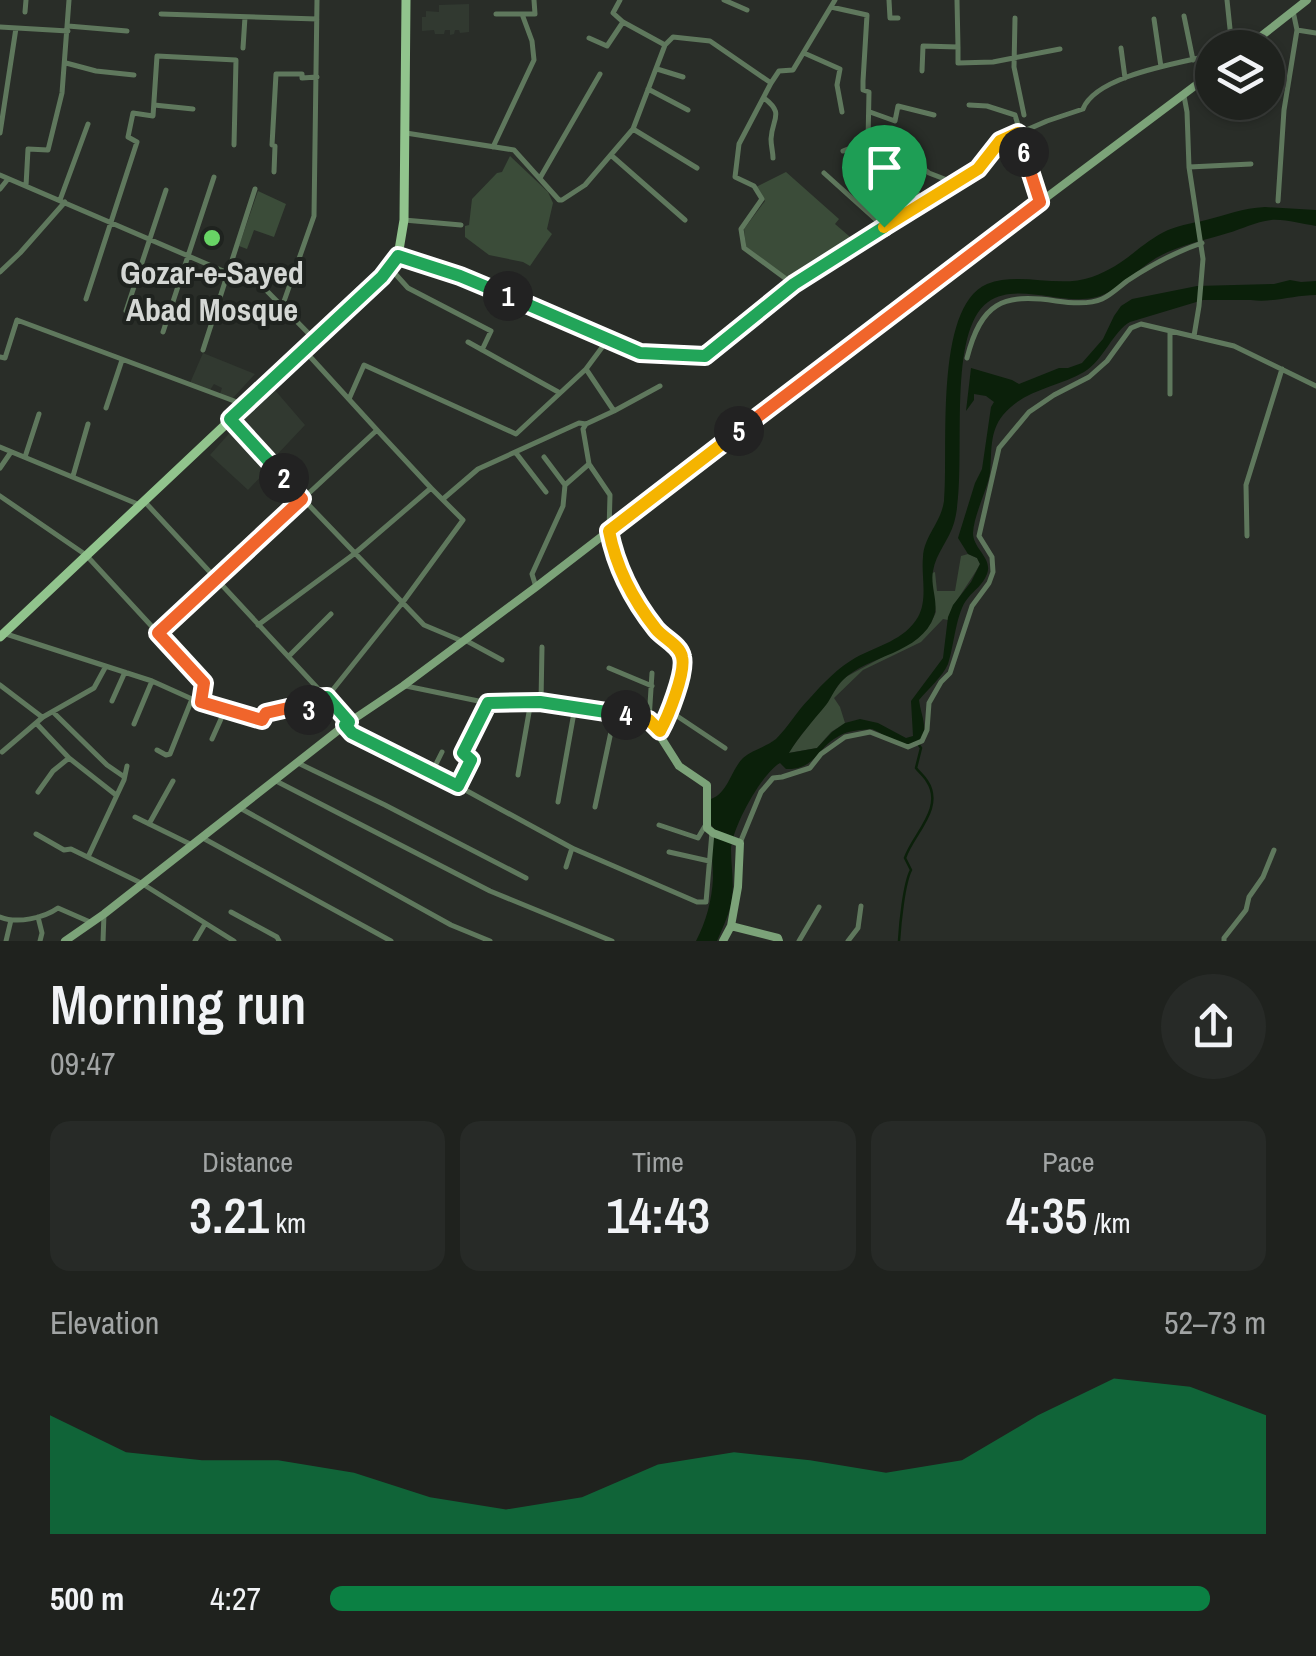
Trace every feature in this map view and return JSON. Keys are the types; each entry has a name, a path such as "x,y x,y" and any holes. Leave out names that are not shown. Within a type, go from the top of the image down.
{"main road":[{"path":"1,634 315,340 398,256 404,220 406,0"},
{"path":"1265,30 1307,0"},
{"path":"66,941 347,723 536,587 1195,85"},
{"path":"609,531 619,570 657,630 682,654 670,712 660,736 680,766 707,785 710,830 738,842 738,887 732,926 723,941"},
{"path":"732,926 780,941"}],"street":[{"path":"25,12 26,0"},
{"path":"26,186 28,149 48,150 62,93 69,0"},
{"path":"282,307 314,216 317,0"},
{"path":"496,14 534,14 534,0"},
{"path":"620,0 613,12 623,22 665,45"},
{"path":"724,0 748,10"},
{"path":"889,0 890,18 898,18"},
{"path":"957,0 958,63 994,62 1060,48"},
{"path":"1227,0 1237,30"},
{"path":"794,284 744,248 742,229 762,199 754,186 735,176 740,144 763,97 779,71 794,70 833,3 867,14 863,90 869,92 868,142 926,202"},
{"path":"1278,201 1284,110 1297,30 1293,11"},
{"path":"161,14 317,19"},
{"path":"494,147 534,60 522,14"},
{"path":"398,256 460,276 640,353 705,356 794,284 978,169 1000,141 1084,109 1086,100 1115,82 1193,60 1184,16"},
{"path":"243,48 244,17"},
{"path":"1015,18 1016,82 1024,114"},
{"path":"1154,19 1162,67"},
{"path":"589,38 607,46 623,22"},
{"path":"0,27 127,31"},
{"path":"0,132 16,28"},
{"path":"1297,30 1316,32"},
{"path":"406,133 514,150 560,200 584,186 633,128 665,45 673,37 710,40 771,83"},
{"path":"922,71 923,46 958,46"},
{"path":"1121,48 1126,78"},
{"path":"804,53 840,69 837,85 842,112"},
{"path":"86,299 137,142 128,137 133,114 154,116 157,56 236,60 234,144"},
{"path":"66,63 134,75"},
{"path":"656,68 683,77"},
{"path":"274,172 276,74 317,78"},
{"path":"540,178 600,74"},
{"path":"648,89 688,110"},
{"path":"1184,93 1202,243 1202,284 1194,336"},
{"path":"763,97 774,105 776,112 771,137 773,158"},
{"path":"154,105 193,109"},
{"path":"969,105 1015,115 1040,202"},
{"path":"870,112 895,121 898,106 934,115"},
{"path":"0,272 62,200 88,124"},
{"path":"633,128 697,168"},
{"path":"843,150 868,142"},
{"path":"902,152 929,173 956,183"},
{"path":"612,156 685,220"},
{"path":"1190,167 1251,164"},
{"path":"824,174 884,227"},
{"path":"0,176 265,290 315,340"},
{"path":"163,332 214,177"},
{"path":"0,189 8,179"},
{"path":"202,350 255,189"},
{"path":"126,311 166,190"},
{"path":"404,220 461,225"},
{"path":"968,358 979,323 994,306 1031,298 1072,303 1100,301 1174,252 1202,243"},
{"path":"390,268 408,288 490,330 482,350"},
{"path":"0,356 6,358 17,320 245,405"},
{"path":"738,842 761,792 773,778 810,768 821,754 845,738 870,732 899,744 919,743 927,730 929,703 950,673 972,606 993,572 992,557 978,536 999,448 1029,412 1054,394 1089,378 1108,362 1131,328 1141,324 1234,346 1316,386"},
{"path":"1170,331 1170,394"},
{"path":"348,399 364,364 516,434 586,369 609,338"},
{"path":"468,342 560,393"},
{"path":"1,634 152,680 192,699 262,720 266,713 288,708 307,713 311,698 327,697 464,520 304,350"},
{"path":"106,408 122,360"},
{"path":"586,369 614,411"},
{"path":"1247,536 1246,485 1282,369"},
{"path":"442,499 478,469 578,423 586,424 660,386"},
{"path":"25,457 39,414"},
{"path":"230,419 424,625 502,660"},
{"path":"72,476 88,424"},
{"path":"586,424 583,429 589,464 610,495 609,531"},
{"path":"158,633 377,430"},
{"path":"0,447 142,503 327,697 352,733 572,848 697,902 706,902 710,830"},
{"path":"0,468 12,452"},
{"path":"516,453 546,492"},
{"path":"544,456 565,485"},
{"path":"536,587 532,574 562,506 565,485 589,464"},
{"path":"258,624 354,554 432,488"},
{"path":"0,496 86,556 204,683 201,702"},
{"path":"289,656 331,614"},
{"path":"540,702 542,647"},
{"path":"2,752 42,717 94,688 106,666"},
{"path":"609,668 652,686"},
{"path":"112,701 126,672"},
{"path":"649,720 652,673"},
{"path":"134,724 152,680"},
{"path":"0,686 42,717"},
{"path":"403,686 488,703 531,701 615,713 649,720 660,731"},
{"path":"157,750 170,754 192,699"},
{"path":"518,775 531,701"},
{"path":"458,786 471,760 463,753 488,703"},
{"path":"558,802 576,707"},
{"path":"212,739 226,709"},
{"path":"52,712 124,776"},
{"path":"670,712 725,748"},
{"path":"595,807 615,713"},
{"path":"36,723 68,758 116,794"},
{"path":"431,773 442,752"},
{"path":"38,792 68,758"},
{"path":"298,762 526,878"},
{"path":"88,857 127,766"},
{"path":"149,824 173,780"},
{"path":"276,781 490,891 612,941"},
{"path":"240,808 451,926 490,941"},
{"path":"135,817 190,844"},
{"path":"659,825 698,838 710,830"},
{"path":"36,834 141,883 234,941"},
{"path":"202,837 391,941"},
{"path":"566,867 572,848"},
{"path":"1224,941 1246,910 1274,850"},
{"path":"669,852 710,861"},
{"path":"848,941 858,928 861,906"},
{"path":"799,941 819,907"},
{"path":"0,917 38,918 58,908 91,922"},
{"path":"232,912 277,936 279,941"},
{"path":"103,941 104,914"},
{"path":"38,918 40,941"},
{"path":"6,941 10,920"},
{"path":"195,941 206,924"},
{"path":"216,941 221,933"}],"shaded area":[{"path":"469,4 469,32 455,30 450,35 450,30 444,34 422,31 426,11 439,12 439,5"},
{"path":"510,156 548,192 553,203 547,229 552,234 530,266 489,255 465,237 472,199 502,172"},
{"path":"786,172 839,219 835,224 856,242 794,283 746,247 744,229 765,201 754,188"},
{"path":"258,191 286,204 274,237 254,230 247,249 239,246"},
{"path":"1265,207 1316,210 1316,226 1271,220 1182,246 1093,298 1015,294 988,302 975,319 966,343 958,500 954,523 933,571 934,616 918,639 843,680 789,753 817,748 845,723 860,719 878,723 906,738 913,736 911,701 943,658 948,617 980,564 958,538 982,469 994,402 974,394 966,411 971,368 1019,384 1082,363 1103,339 1121,306 1132,299 1197,286 1316,281 1316,295 1203,300 1130,322 1084,372 1031,394 1003,415 993,436 990,473 973,533 987,563 987,574 964,604 946,669 919,700 924,734 908,745 872,729 851,731 831,741 804,766 786,769 780,763 772,769 736,828 731,849 732,897 717,941 696,941 708,911 712,886 711,799 721,792 743,758 776,739 831,676 855,658 906,631 921,610 924,549 944,501 951,350 958,321 970,298 987,284 1000,280 1066,281 1092,277 1168,230"},
{"path":"203,353 255,374 232,399 220,394 222,388 214,384 210,390 190,383"},
{"path":"274,389 305,425 272,460 238,423"},
{"path":"234,428 269,468 248,490 210,455"},
{"path":"968,554 980,564 948,620 943,619 921,642 863,670 834,698 845,723 817,748 788,753 844,678 916,639 931,623 936,612 932,573 935,572 937,591 955,591 961,556"}],"waterway":[{"path":"899,941 911,870 905,858 926,821 932,801 932,791 916,768 919,745"}],"place":[{"name":"Gozar-e-Sayed Abad Mosque","path":"212,238"}],"route":[{"path":"1018,133 1040,202 609,531 619,570 657,630 682,654 670,712 660,731 649,720 615,713 531,701 488,703 463,753 471,760 458,786 352,733 345,725 349,722 327,697 311,698 307,713 288,708 266,713 264,720 201,702 204,683 158,633 302,499 230,419 382,277 398,256 460,276 640,353 705,356 794,284 884,227 978,169 1000,141 1018,133"}]}
